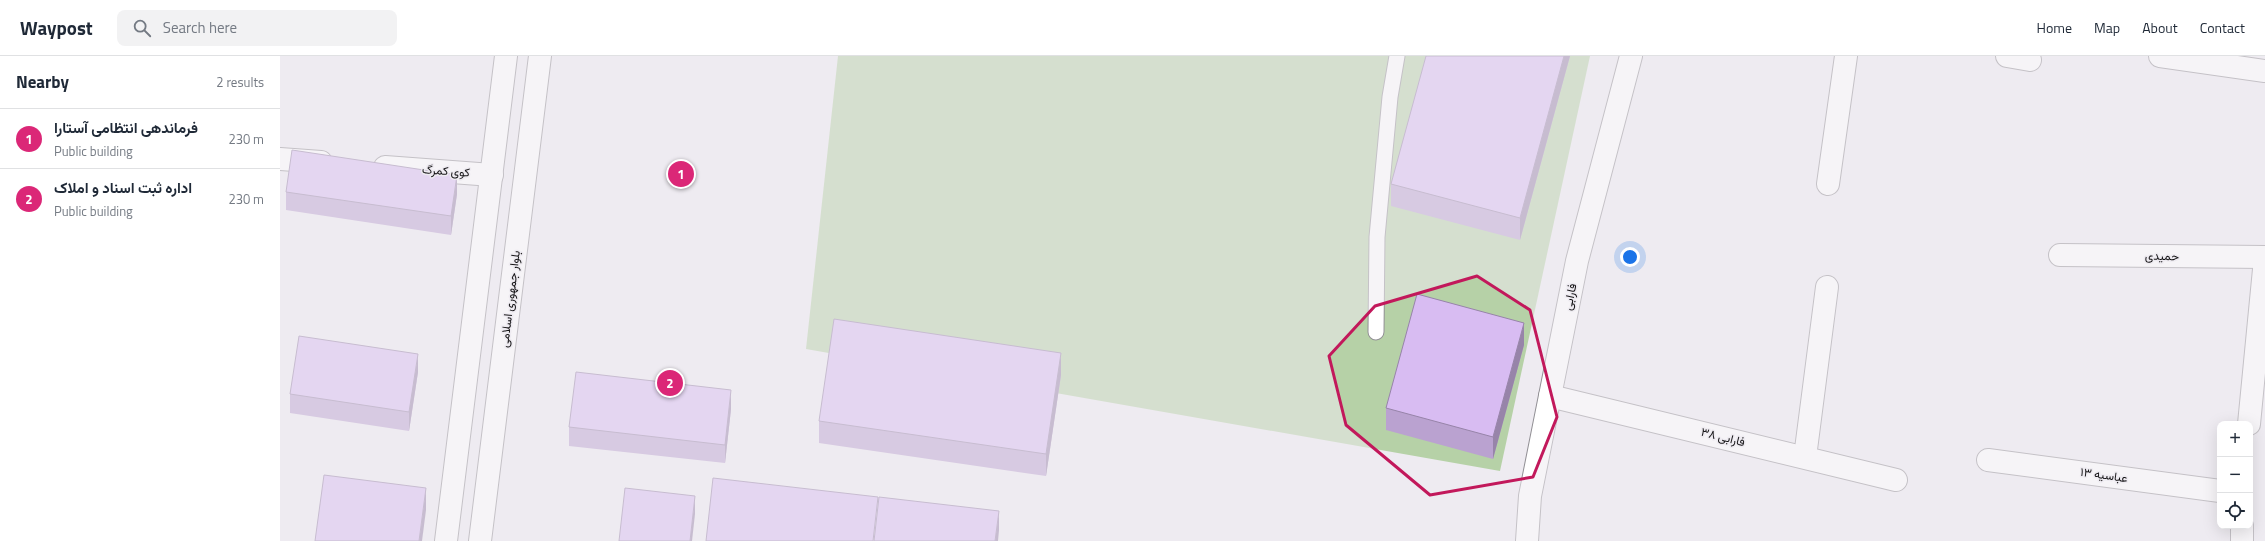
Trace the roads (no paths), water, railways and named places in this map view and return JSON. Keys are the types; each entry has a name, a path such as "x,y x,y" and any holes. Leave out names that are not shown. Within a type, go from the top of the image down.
{"street":[{"path":"446,541 506,56"},
{"name":"بلوار جمهوری اسلامی","path":"480,541 540,56"},
{"name":"فارابی","path":"1527,541 1530,496 1577,261 1631,56"},
{"path":"1828,184 1846,56"},
{"path":"2007,56 2030,60"},
{"path":"2160,56 2265,71"},
{"path":"280,159 343,164"},
{"name":"کوی کمرگ","path":"366,166 492,175"},
{"name":"حمیدی","path":"2060,255 2265,258"},
{"path":"2250,421 2265,258"},
{"path":"1805,457 1828,287"},
{"name":"فارابی ۳۸","path":"1550,396 1896,480"},
{"name":"عباسیه ۱۳","path":"1988,460 2217,491"},
{"path":"2242,529 2242,541"}],"lane":[{"path":"1376,332 1377,237 1390,97 1397,56"}],"place":[{"name":"فرماندهی انتظامی آستارا","path":"681,174"},
{"name":"اداره ثبت اسناد و املاک","path":"670,383"}]}
